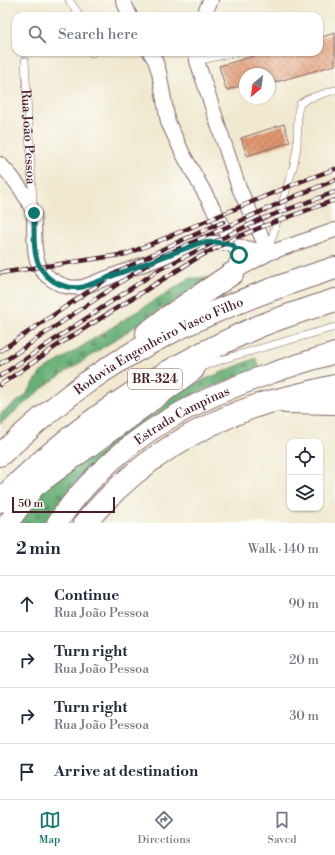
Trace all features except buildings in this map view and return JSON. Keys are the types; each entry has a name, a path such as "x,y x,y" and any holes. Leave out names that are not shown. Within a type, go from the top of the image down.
{"main road":[{"name":"Rodovia Engenheiro Vasco Filho","path":"0,455 41,418 93,378 142,347 213,311 259,293 335,268"},
{"path":"93,378 168,316 233,273"},
{"name":"Rodovia Engenheiro Vasco Filho","path":"0,501 48,455 135,391 179,365 256,328 335,300"},
{"name":"Estrada Campinas","path":"57,523 88,486 114,460 150,431 184,410 243,384 335,353"},
{"path":"33,488 194,370"},
{"path":"265,403 335,386"},
{"name":"Estrada Campinas","path":"85,523 132,475 181,439 234,413 265,403 335,404"},
{"path":"0,449 41,418"},
{"path":"8,523 70,438"}],"street":[{"path":"123,0 128,12"},
{"path":"205,12 211,0"},
{"path":"152,56 159,72 168,122 183,154 239,255 233,273"},
{"path":"197,56 239,188 269,253"},
{"path":"0,164 12,178 34,213"},
{"name":"Rua João Pessoa","path":"34,213 35,258 40,269 55,282 73,288 83,287 200,243 215,242 269,253"},
{"path":"233,273 269,253 335,230"}],"lane":[{"path":"69,0 77,12"},
{"name":"Rua João Pessoa","path":"25,61 34,213"},
{"path":"269,253 269,242 294,164 297,147 298,111 300,104 307,99 335,90"},
{"path":"135,391 227,358 335,327"}],"green space":[{"path":"190,278 209,278 49,383 0,424 0,414 25,396 41,372"},
{"path":"256,358 260,367 181,400 108,449 74,484 43,523 4,523 22,505 177,391"}],"railway":[{"path":"0,273 127,254 302,181 335,169"},
{"path":"0,364 160,257 291,198 335,180"},
{"path":"0,376 160,269 259,220 335,192"},
{"path":"0,385 61,343 197,258 233,239 335,200"},
{"path":"0,351 114,274 167,247 223,222"}],"route":[{"path":"34,213 35,258 40,269 55,282 73,288 83,287 200,243 215,242 233,245 239,255"}]}
